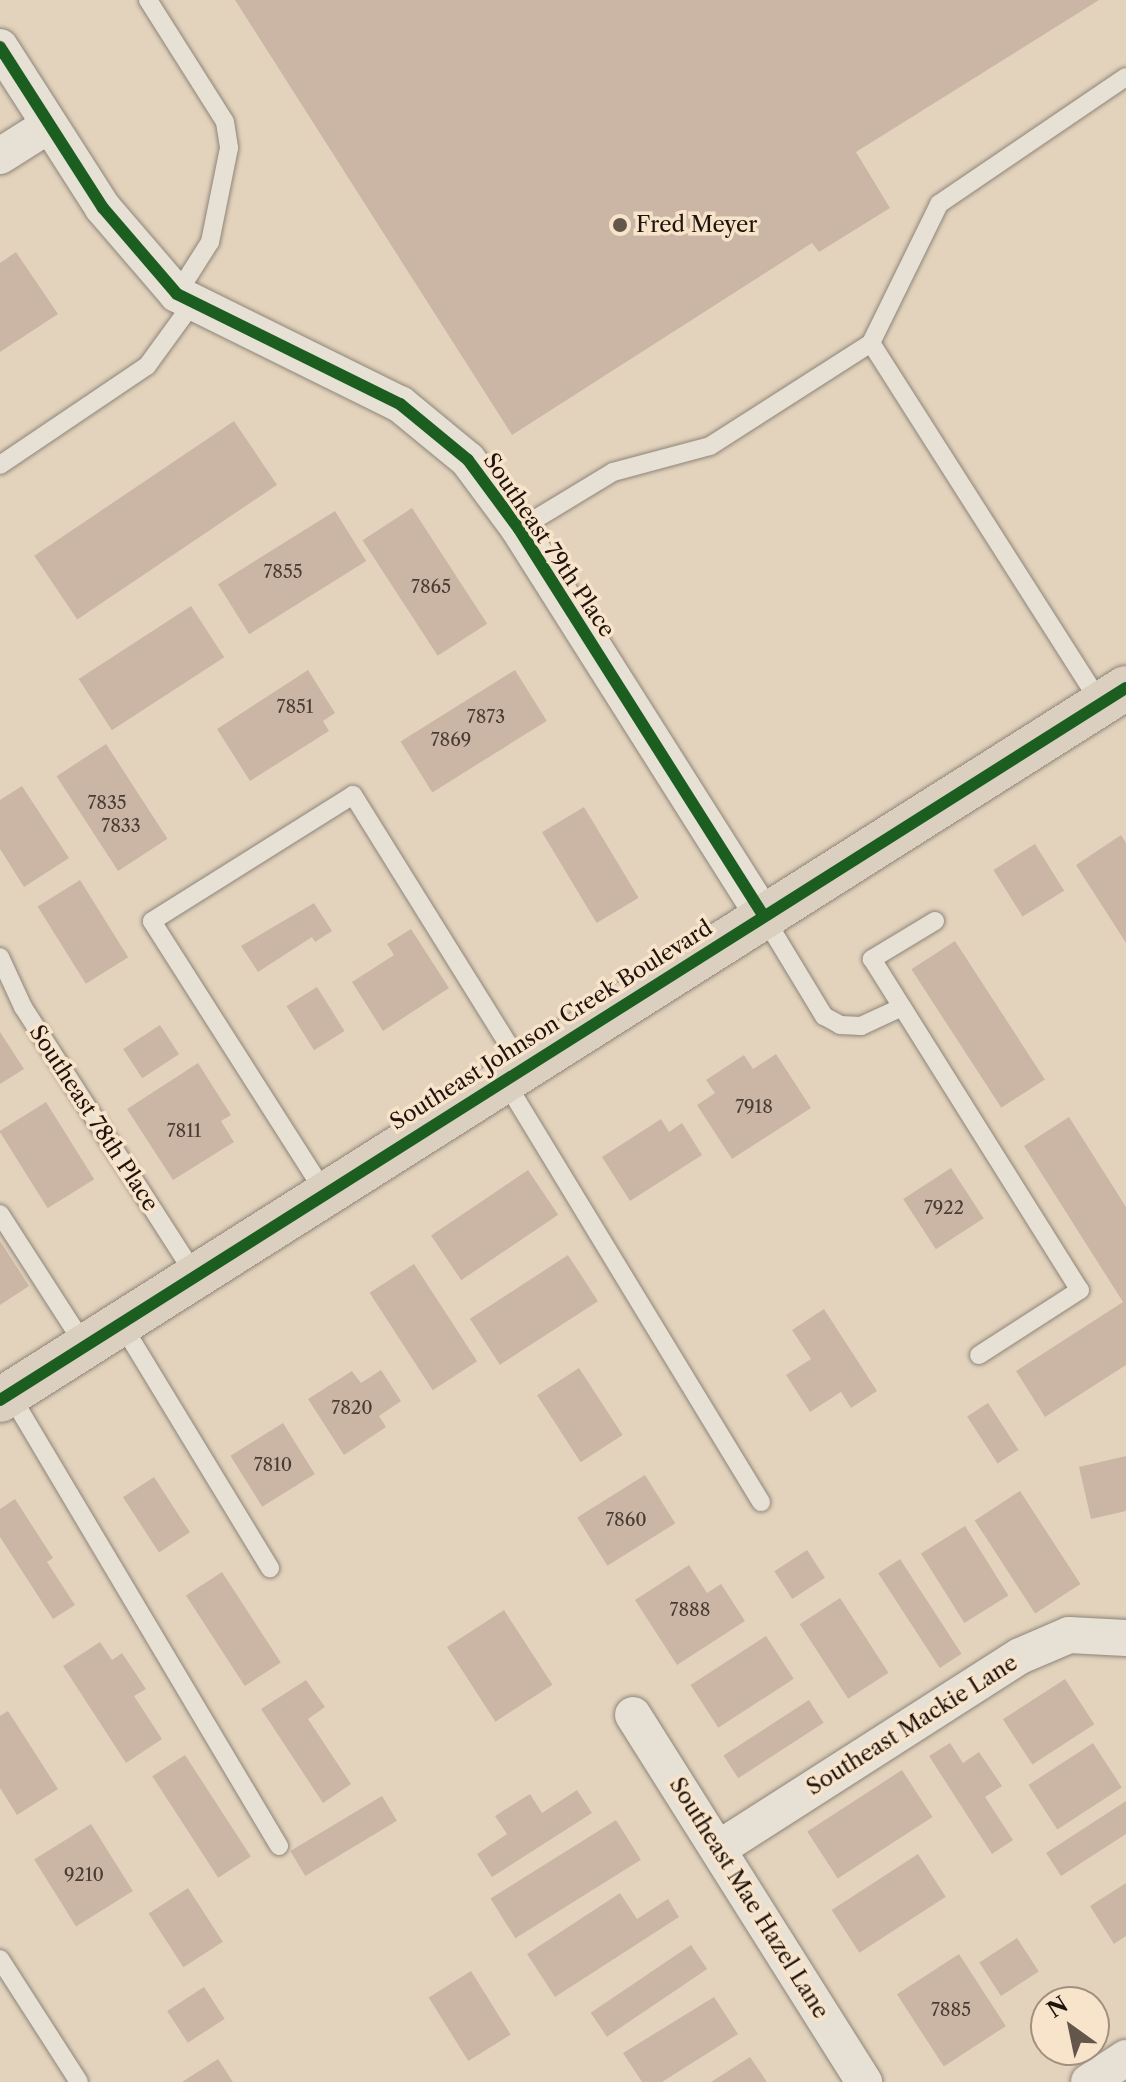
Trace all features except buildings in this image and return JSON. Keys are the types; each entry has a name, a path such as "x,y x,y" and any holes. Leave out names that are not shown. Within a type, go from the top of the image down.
{"main road":[{"name":"Southeast Johnson Creek Boulevard","path":"5,1397 762,914 1113,696"}],"street":[{"name":"Southeast 79th Place","path":"0,47 103,208 184,299 400,404 468,460 519,529 762,914"},
{"path":"0,156 49,125"},
{"name":"Southeast Mackie Lane","path":"718,1849 1020,1656 1069,1635 1122,1636"},
{"name":"Southeast Mae Hazel Lane","path":"633,1715 864,2082"},
{"path":"1089,2082 1126,2058"}],"lane":[{"path":"0,465 147,366 184,299 210,242 229,148 225,122 148,0"},
{"path":"519,529 613,472 710,446 871,343 939,204 1126,77"},
{"path":"871,343 1113,696"},
{"path":"325,1193 152,921 353,795 761,1502"},
{"path":"762,914 824,1016 840,1025 861,1026 902,1007"},
{"path":"935,921 872,959 1080,1290 979,1355"},
{"name":"Southeast 78th Place","path":"0,957 23,1007 195,1275"},
{"path":"0,1214 103,1335 270,1568"},
{"path":"5,1397 279,1846"},
{"path":"0,1959 79,2082"}],"cycle path":[{"path":"0,47 103,208 177,294 400,404 468,460 519,529 762,914"},
{"path":"0,1400 1126,688"}],"place":[{"name":"Fred Meyer","path":"620,225"}]}
